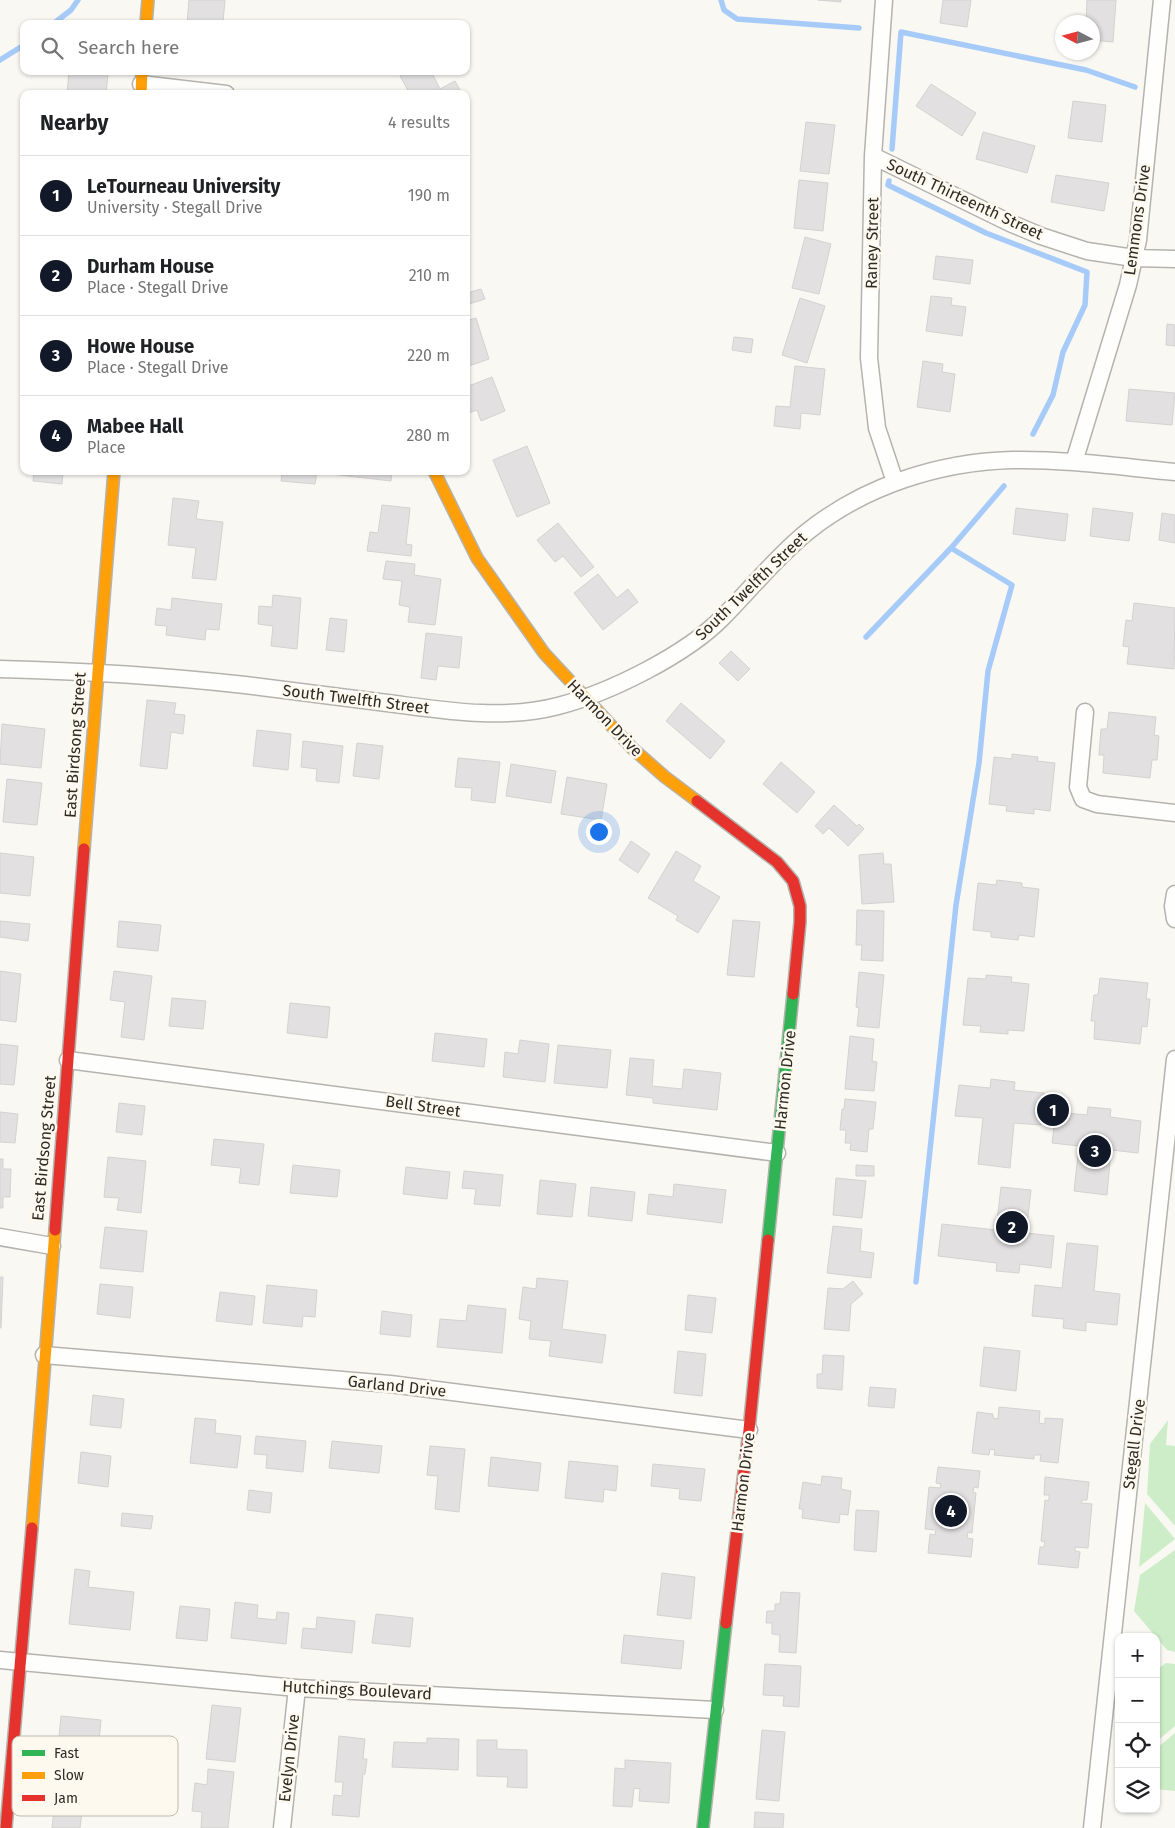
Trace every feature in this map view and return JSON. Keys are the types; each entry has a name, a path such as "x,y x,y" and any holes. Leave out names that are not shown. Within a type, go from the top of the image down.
{"street":[{"path":"146,20 148,0"},
{"name":"Raney Street","path":"884,0 874,156 870,374 877,428 895,482"},
{"name":"Lemmons Drive","path":"1074,462 1128,285 1134,258 1162,0"},
{"path":"142,83 195,90"},
{"name":"South Thirteenth Street","path":"874,156 1010,223 1041,236 1087,251 1134,258 1175,258"},
{"name":"South Twelfth Street","path":"0,669 97,671 244,685 461,712 521,712 556,707 586,698 649,670 693,642 721,620 772,564 806,532 846,504 895,482 940,469 972,463 1011,460 1074,462 1175,472"},
{"name":"East Birdsong Street","path":"14,1736 114,475"},
{"name":"Harmon Drive","path":"436,475 461,528 491,580 544,653 618,734 650,764 777,862 793,880 800,906 800,922 749,1430 715,1710 703,1828"},
{"path":"1085,712 1078,788 1083,799 1097,804 1175,813"},
{"path":"1175,894 1173,906 1175,919"},
{"name":"Stegall Drive","path":"1092,1828 1175,1059"},
{"name":"Bell Street","path":"68,1060 777,1154"},
{"path":"0,1236 52,1246"},
{"name":"Garland Drive","path":"44,1355 390,1384 749,1430"},
{"name":"Hutchings Boulevard","path":"0,1660 297,1688 715,1710"},
{"name":"Evelyn Drive","path":"282,1828 297,1688"},
{"name":"East Birdsong Street","path":"6,1828 12,1762"}],"green space":[{"path":"1168,1420 1166,1445 1175,1446 1175,1526 1147,1494 1150,1444"},
{"path":"1145,1503 1175,1539 1139,1567"},
{"path":"1175,1550 1175,1652 1167,1650 1160,1642 1160,1633 1153,1633 1134,1611 1140,1575"},
{"path":"1166,1663 1175,1664 1175,1726 1160,1739 1160,1678 1160,1667"},
{"path":"1175,1733 1175,1791 1160,1789 1160,1746"}],"building":[{"path":"189,0 225,0 223,20 187,20"},
{"path":"818,0 841,0 841,2"},
{"path":"943,0 971,0 967,27 940,23"},
{"path":"1087,0 1116,0 1113,42 1100,41 1100,15 1086,15"},
{"path":"69,75 108,75 106,90 67,90"},
{"path":"433,75 440,89 455,81 460,90 408,90 400,76"},
{"path":"931,84 976,113 962,136 916,106"},
{"path":"1073,101 1106,105 1102,142 1068,138"},
{"path":"806,122 835,125 829,174 800,171"},
{"path":"983,132 1035,146 1027,173 976,159"},
{"path":"1056,175 1109,183 1104,211 1051,202"},
{"path":"799,180 828,183 823,231 794,228"},
{"path":"805,237 831,244 819,294 792,288"},
{"path":"936,256 973,260 970,284 933,279"},
{"path":"481,289 485,299 470,304 470,292"},
{"path":"931,296 952,298 951,305 966,307 962,336 926,331"},
{"path":"800,298 825,306 807,363 782,355"},
{"path":"476,318 489,359 470,366 470,320"},
{"path":"1167,324 1175,325 1175,346 1166,345"},
{"path":"734,337 753,339 751,353 732,350"},
{"path":"923,361 943,364 942,372 955,374 950,412 917,407"},
{"path":"795,366 825,369 820,415 801,413 800,429 774,426 776,406 790,407"},
{"path":"492,377 505,411 481,421 477,410 470,413 470,385"},
{"path":"1129,389 1175,393 1172,425 1126,421"},
{"path":"527,446 550,503 517,517 493,460"},
{"path":"34,475 63,475 62,484 33,481"},
{"path":"282,475 316,475 315,484 281,481"},
{"path":"339,475 392,475 391,481"},
{"path":"173,498 199,501 196,519 223,522 216,580 192,578 196,548 168,545"},
{"path":"382,505 410,508 406,544 412,545 411,556 367,551 370,532 378,533"},
{"path":"1016,508 1068,514 1065,541 1013,534"},
{"path":"1093,508 1133,513 1129,541 1090,536"},
{"path":"1162,513 1175,515 1175,543 1159,540"},
{"path":"558,523 594,567 581,577 563,556 555,562 537,540"},
{"path":"386,561 415,564 414,575 441,579 435,625 408,622 410,607 399,605 402,581 383,579"},
{"path":"598,574 617,598 628,589 638,602 603,630 574,593"},
{"path":"273,595 301,598 297,649 271,646 273,626 258,624 259,606 272,607"},
{"path":"172,598 222,604 219,630 206,629 205,640 166,635 167,626 155,625 157,608 171,610"},
{"path":"1134,603 1175,608 1174,669 1127,664 1129,647 1123,646 1126,620 1132,621"},
{"path":"330,618 347,620 344,652 326,650"},
{"path":"426,633 462,637 459,668 438,666 436,680 421,678"},
{"path":"731,651 750,669 738,681 719,663"},
{"path":"147,700 176,703 174,714 185,715 183,734 171,732 167,769 140,766"},
{"path":"681,703 725,741 710,759 666,721"},
{"path":"1109,712 1156,717 1154,735 1159,736 1157,760 1152,760 1150,778 1103,773 1104,755 1099,755 1101,729 1107,729"},
{"path":"2,724 45,729 41,768 0,764"},
{"path":"257,730 291,734 288,770 253,766"},
{"path":"303,741 343,746 339,783 316,781 317,769 301,767"},
{"path":"357,743 383,746 379,779 353,776"},
{"path":"1012,754 1038,757 1037,761 1055,763 1050,811 1034,809 1034,814 1006,811 1007,806 989,804 994,757 1012,759"},
{"path":"458,758 500,762 495,803 471,800 472,788 455,787"},
{"path":"781,762 815,792 797,813 763,784"},
{"path":"511,764 556,771 551,803 506,796"},
{"path":"567,777 607,784 601,820 561,814"},
{"path":"7,779 42,783 37,825 3,822"},
{"path":"834,805 857,826 859,824 864,829 848,846 829,828 823,834 815,826"},
{"path":"631,841 650,854 638,873 619,860"},
{"path":"676,851 701,866 693,881 720,897 698,933 676,920 678,916 648,898"},
{"path":"0,853 34,857 30,896 0,893"},
{"path":"883,853 884,864 891,864 894,902 862,904 859,855"},
{"path":"997,880 1022,883 1022,887 1039,889 1034,937 1019,935 1018,940 991,937 991,932 973,930 978,883 996,885"},
{"path":"857,910 884,911 883,961 861,960 862,945 856,945"},
{"path":"733,920 760,922 754,977 727,975"},
{"path":"0,921 30,924 28,941 0,937"},
{"path":"119,921 161,925 158,951 117,947"},
{"path":"0,971 21,974 16,1022 0,1020"},
{"path":"114,971 152,976 144,1040 121,1037 125,1002 110,1000"},
{"path":"859,972 884,975 879,1028 857,1026 859,1008 856,1007"},
{"path":"986,975 1012,977 1011,982 1029,984 1024,1031 1008,1030 1008,1034 980,1032 981,1026 963,1025 968,978 986,979"},
{"path":"1100,978 1148,983 1146,999 1150,999 1147,1027 1142,1026 1140,1044 1094,1039 1095,1021 1091,1021 1094,995 1098,995"},
{"path":"172,998 206,1001 203,1029 169,1026"},
{"path":"290,1003 330,1007 327,1038 287,1033"},
{"path":"435,1033 487,1039 484,1067 432,1061"},
{"path":"850,1036 874,1039 872,1061 877,1062 874,1091 845,1089"},
{"path":"520,1040 549,1044 545,1082 503,1077 505,1052 518,1054"},
{"path":"0,1044 18,1046 14,1085 0,1084"},
{"path":"558,1045 611,1050 607,1088 554,1083"},
{"path":"630,1058 654,1060 652,1086 682,1089 684,1069 721,1073 717,1110 653,1103 653,1098 626,1095"},
{"path":"991,1079 1015,1082 1014,1090 1044,1093 1041,1125 1014,1123 1010,1168 978,1164 983,1118 955,1116 959,1085 990,1088"},
{"path":"845,1099 876,1102 873,1129 869,1129 867,1152 850,1150 851,1143 845,1143 846,1130 840,1130"},
{"path":"119,1103 145,1106 142,1135 116,1132"},
{"path":"1088,1107 1111,1109 1110,1117 1141,1121 1138,1153 1111,1150 1107,1195 1074,1191 1079,1146 1052,1143 1056,1112 1087,1115"},
{"path":"0,1112 18,1114 15,1143 0,1142"},
{"path":"214,1139 264,1144 259,1185 239,1183 241,1168 211,1165"},
{"path":"108,1157 146,1161 141,1213 117,1210 119,1198 104,1197"},
{"path":"0,1159 3,1159 3,1169 11,1169 10,1197 3,1197 3,1208 0,1208"},
{"path":"293,1165 340,1170 337,1197 290,1193"},
{"path":"856,1165 874,1166 874,1176 856,1176"},
{"path":"406,1167 450,1172 447,1199 403,1194"},
{"path":"464,1171 503,1175 500,1206 474,1204 476,1189 462,1188"},
{"path":"836,1178 866,1181 862,1218 833,1215"},
{"path":"540,1180 576,1184 572,1217 537,1214"},
{"path":"674,1184 726,1190 722,1223 647,1214 649,1194 673,1197"},
{"path":"591,1187 635,1192 632,1221 588,1216"},
{"path":"1001,1187 1031,1190 1026,1233 1054,1236 1051,1268 1020,1264 1019,1273 996,1271 997,1263 938,1256 942,1224 996,1230"},
{"path":"833,1226 862,1229 860,1251 874,1253 871,1278 827,1273"},
{"path":"105,1227 147,1231 143,1272 100,1268"},
{"path":"1067,1243 1098,1246 1094,1291 1120,1294 1117,1325 1086,1322 1086,1331 1063,1328 1064,1319 1032,1316 1035,1285 1062,1288"},
{"path":"0,1277 3,1277 1,1328 0,1328"},
{"path":"537,1278 568,1281 562,1329 606,1335 602,1363 549,1356 551,1341 529,1339 531,1321 519,1319 523,1287 536,1289"},
{"path":"853,1281 863,1294 851,1304 849,1331 824,1329 828,1288 843,1289"},
{"path":"100,1284 133,1287 130,1318 97,1314"},
{"path":"267,1285 317,1290 315,1317 303,1316 302,1327 263,1323"},
{"path":"220,1292 255,1296 252,1325 216,1321"},
{"path":"688,1295 716,1298 712,1333 685,1330"},
{"path":"468,1305 506,1309 502,1353 437,1347 440,1319 466,1321"},
{"path":"382,1311 412,1315 410,1337 380,1334"},
{"path":"984,1347 1020,1351 1016,1391 980,1386"},
{"path":"678,1351 706,1354 702,1396 674,1393"},
{"path":"823,1355 844,1356 842,1390 817,1388 817,1374 822,1374"},
{"path":"870,1387 896,1389 894,1408 868,1406"},
{"path":"93,1395 124,1399 121,1428 90,1425"},
{"path":"999,1407 1040,1411 1039,1423 1045,1424 1045,1418 1063,1419 1058,1463 1040,1461 1041,1455 1034,1455 1034,1459 994,1455 995,1450 990,1449 989,1455 972,1453 977,1412 993,1414 993,1418 998,1419"},
{"path":"195,1418 216,1420 215,1433 241,1436 237,1468 190,1463"},
{"path":"256,1436 306,1441 303,1472 266,1468 267,1455 254,1454"},
{"path":"332,1441 382,1446 379,1473 329,1468"},
{"path":"430,1446 465,1449 459,1512 435,1509 438,1476 427,1475"},
{"path":"81,1452 111,1456 108,1487 78,1483"},
{"path":"491,1457 541,1463 538,1491 488,1486"},
{"path":"569,1461 618,1466 616,1491 604,1489 603,1502 565,1498"},
{"path":"653,1464 705,1469 701,1501 679,1499 680,1489 651,1486"},
{"path":"938,1467 980,1471 978,1488 974,1487 973,1492 976,1493 972,1533 968,1532 967,1538 973,1539 971,1557 928,1553 930,1534 935,1535 936,1530 925,1529 929,1487 940,1488 941,1484 936,1483"},
{"path":"822,1476 842,1478 841,1489 851,1491 848,1515 840,1514 839,1523 802,1518 803,1509 799,1509 803,1482 821,1485"},
{"path":"1045,1477 1089,1482 1087,1500 1082,1500 1081,1503 1092,1504 1088,1548 1075,1547 1075,1551 1080,1552 1078,1568 1038,1564 1040,1547 1044,1547 1045,1542 1041,1541 1045,1500 1049,1501 1049,1495 1044,1495"},
{"path":"249,1490 272,1493 270,1513 247,1510"},
{"path":"856,1510 879,1511 876,1552 854,1550"},
{"path":"122,1513 153,1516 151,1529 121,1526"},
{"path":"75,1569 90,1571 88,1587 134,1592 130,1630 69,1624"},
{"path":"662,1573 695,1577 691,1619 657,1615"},
{"path":"781,1592 800,1593 796,1653 779,1652 780,1635 772,1634 772,1623 766,1623 767,1611 775,1611 775,1604 780,1604"},
{"path":"235,1602 258,1605 257,1618 276,1620 277,1612 289,1613 286,1644 231,1638"},
{"path":"180,1606 210,1609 207,1641 176,1638"},
{"path":"376,1614 413,1618 410,1647 372,1643"},
{"path":"317,1617 355,1621 352,1653 301,1648 303,1628 316,1629"},
{"path":"624,1635 684,1641 681,1669 621,1663"},
{"path":"765,1664 801,1666 799,1707 783,1706 784,1696 763,1695"},
{"path":"212,1705 241,1708 235,1762 206,1759"},
{"path":"61,1716 101,1720 99,1736 59,1736"},
{"path":"762,1730 785,1732 779,1801 756,1799"},
{"path":"339,1736 365,1739 363,1759 367,1759 365,1774 363,1774 359,1817 332,1815 334,1795 342,1796 343,1782 335,1782"},
{"path":"427,1738 459,1739 458,1770 392,1767 394,1742 427,1743"},
{"path":"477,1740 497,1740 497,1749 527,1750 527,1788 507,1787 508,1777 477,1776"},
{"path":"625,1760 671,1763 669,1803 639,1801 640,1789 634,1788 632,1807 613,1806 615,1768 625,1769"},
{"path":"208,1769 234,1772 228,1828 201,1828 202,1812 192,1811 195,1783 207,1785"},
{"path":"755,1812 784,1814 783,1828 754,1828"},
{"path":"53,1816 82,1816 80,1828 52,1828"}],"waterway":[{"path":"58,20 71,10 78,0"},
{"path":"721,0 724,10 737,19 859,28"},
{"path":"892,149 901,32 1086,70 1135,87"},
{"path":"0,60 20,48"},
{"path":"889,181 888,185 986,233 1087,272 1085,305 1063,352 1053,395 1033,434"},
{"path":"916,1282 956,905 979,763 988,671 1012,585 951,548 1004,486"},
{"path":"866,637 951,548"}],"traffic: fast":[{"path":"768,1240 793,994"},
{"path":"703,1828 726,1623"}],"traffic: slow":[{"path":"146,20 148,0"},
{"path":"141,90 142,75"},
{"path":"84,849 114,475"},
{"path":"436,475 477,558 544,653 632,748 665,777 697,801"},
{"path":"32,1528 55,1230"}],"traffic: jam":[{"path":"697,801 777,862 793,881 800,906 793,994"},
{"path":"55,1230 84,849"},
{"path":"726,1623 749,1430 768,1240"},
{"path":"14,1736 32,1528"},
{"path":"6,1828 12,1759"}],"place":[{"name":"LeTourneau University","path":"1053,1110"},
{"name":"Howe House","path":"1095,1151"},
{"name":"Durham House","path":"1012,1227"},
{"name":"Mabee Hall","path":"951,1511"}]}
